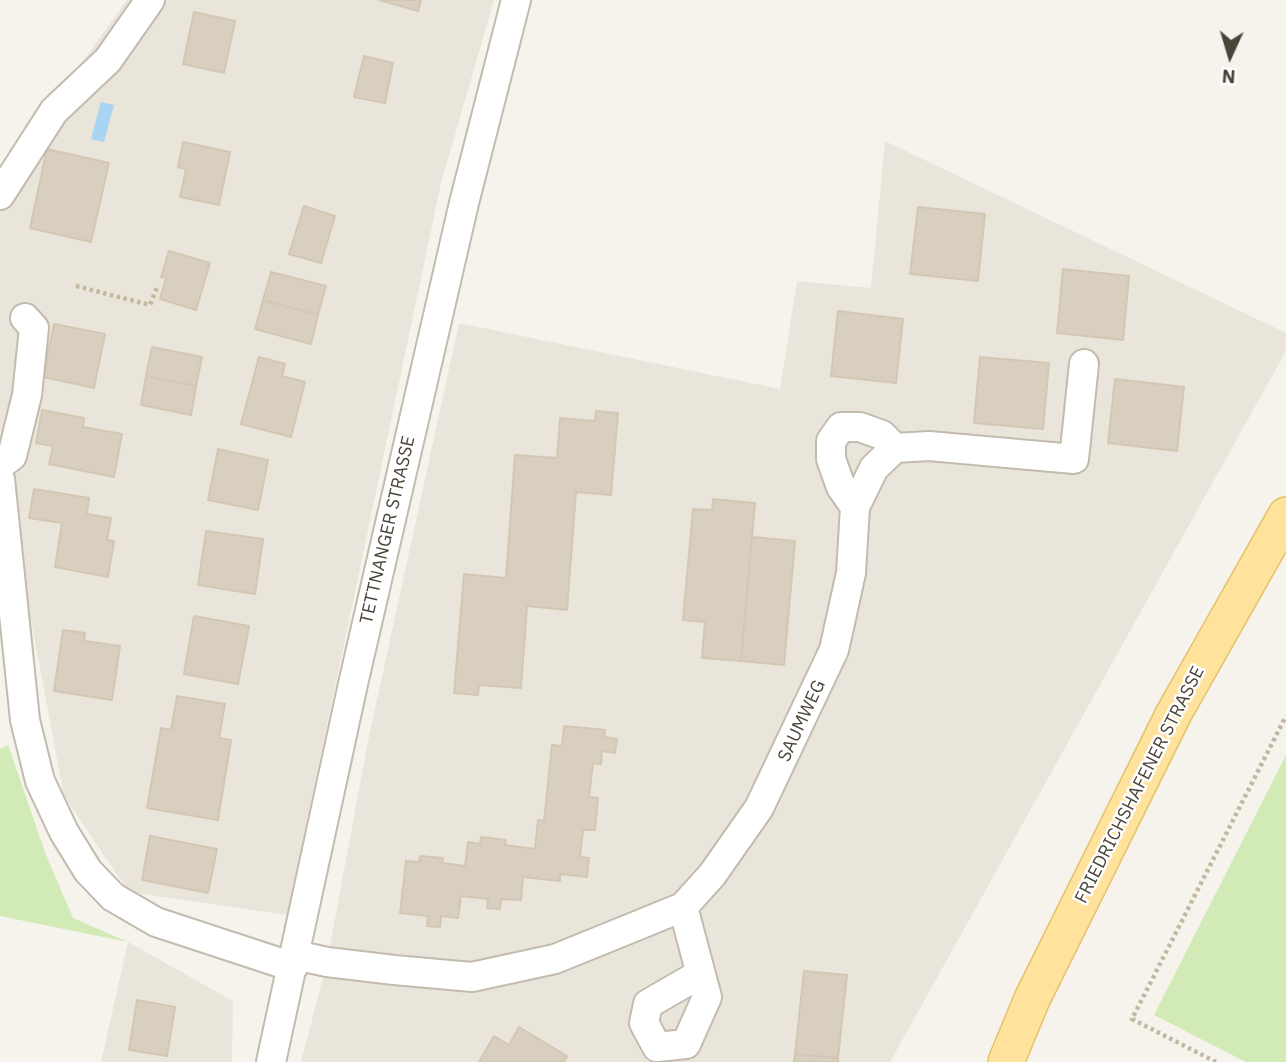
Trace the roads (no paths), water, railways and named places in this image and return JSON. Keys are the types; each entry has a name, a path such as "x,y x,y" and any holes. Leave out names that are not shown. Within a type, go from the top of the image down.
{"main road":[{"name":"FRIEDRICHSHAFENER STRASSE","path":"1006,1062 1032,999 1174,713 1286,515"}],"street":[{"path":"0,195 54,111 108,60 150,0"},
{"name":"TETTNANGER STRASSE","path":"271,1062 353,684 464,202 516,0"},
{"path":"0,465 12,456 27,395 34,328 25,318"},
{"path":"855,507 841,487 831,459 831,440 841,427 860,427 882,435 895,448 929,446 1074,459 1084,364"},
{"name":"SAUMWEG","path":"0,479 24,720 40,780 88,872 113,897 156,922 231,945 294,961 472,977 555,959 683,907 712,875 760,808 834,650 851,573 855,507 874,468 895,448"},
{"path":"683,907 700,974"}],"water":[{"path":"101,102 114,105 104,142 91,139"}]}
